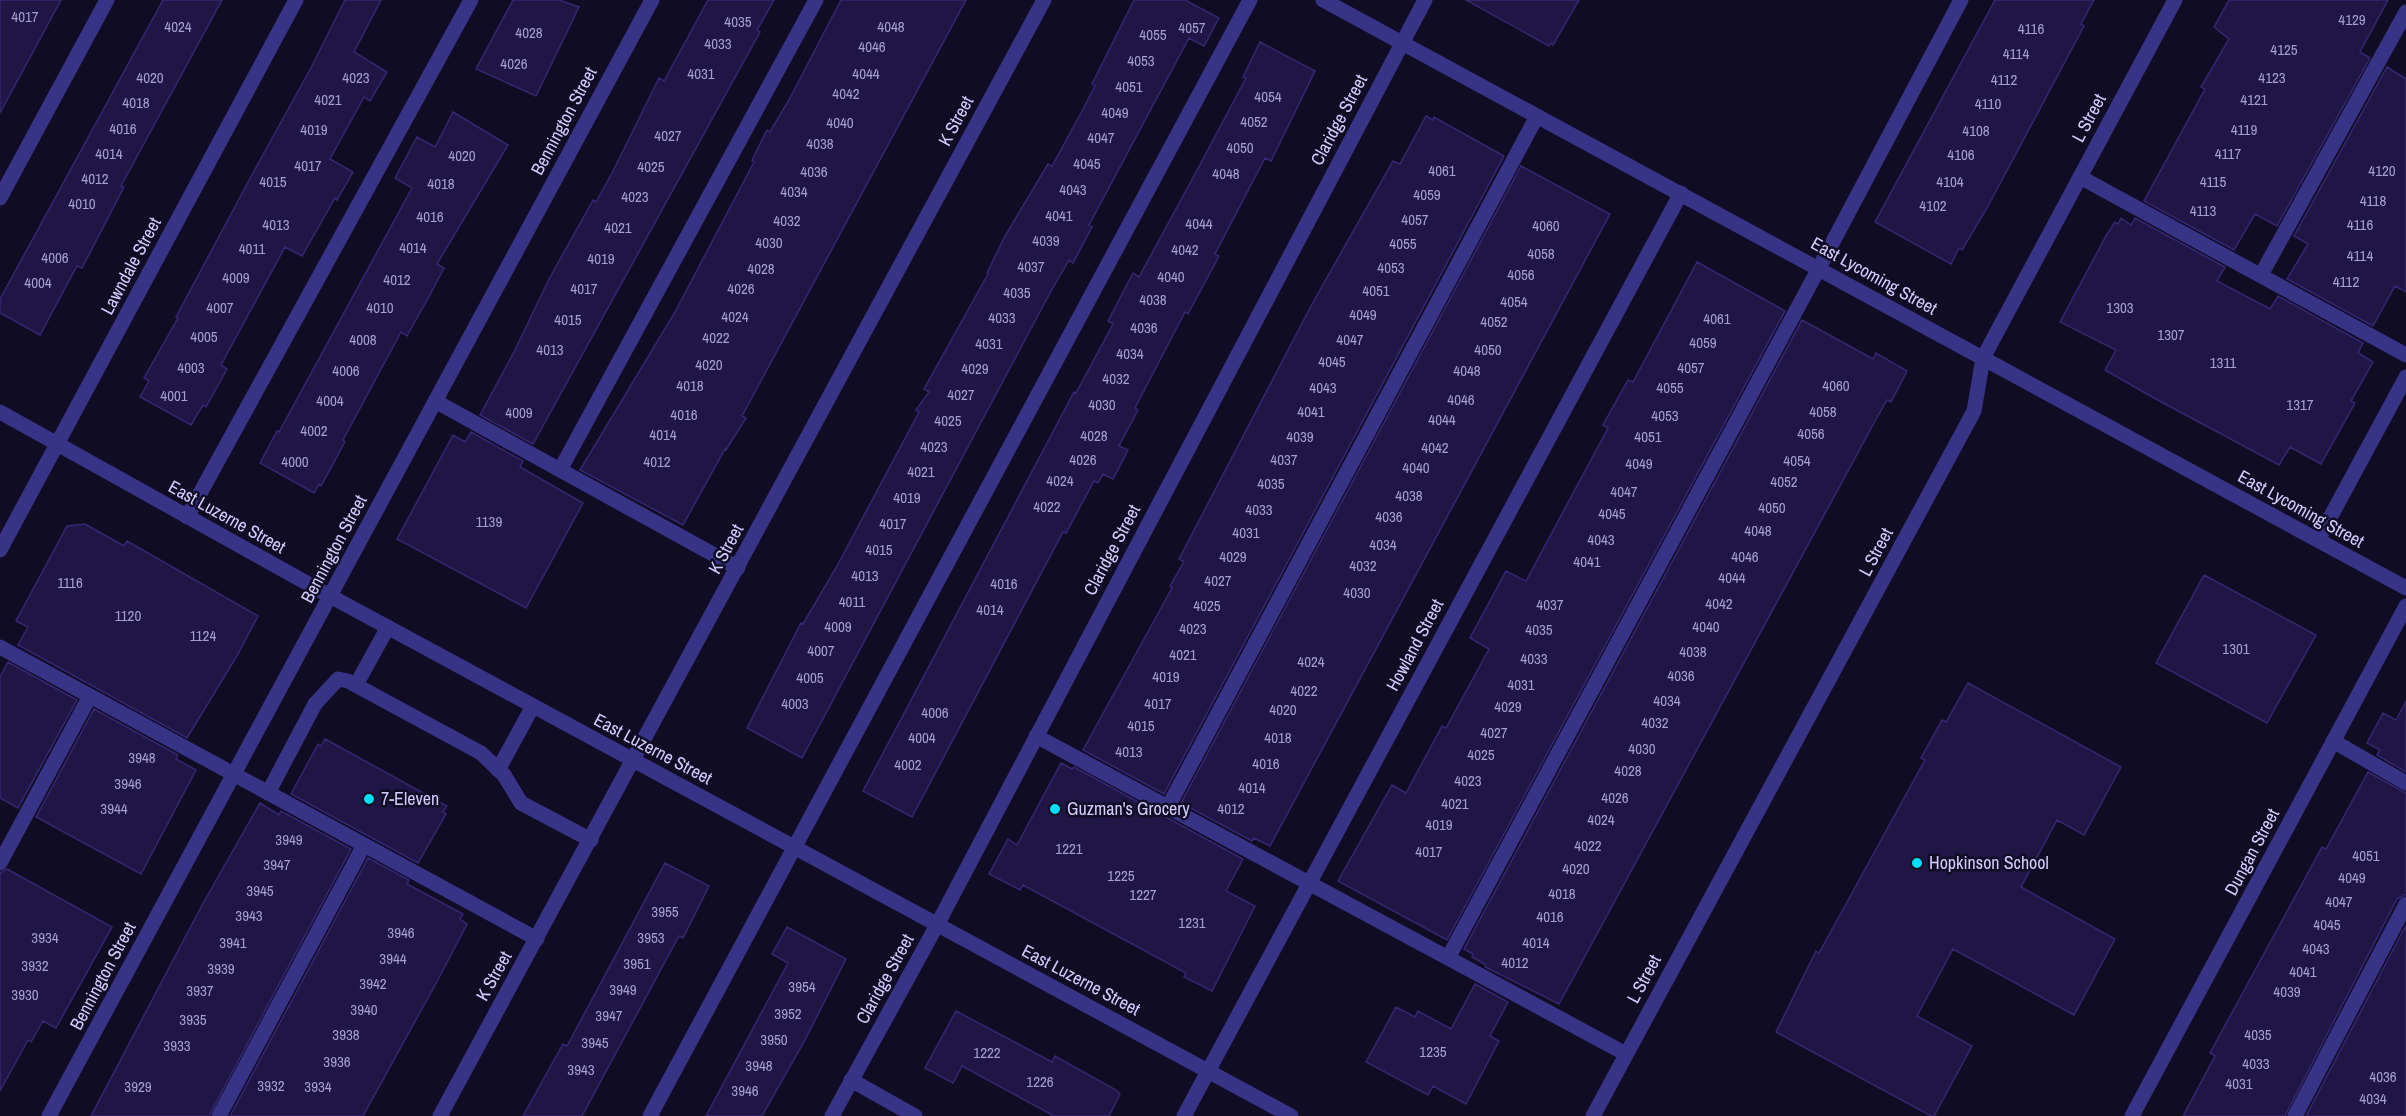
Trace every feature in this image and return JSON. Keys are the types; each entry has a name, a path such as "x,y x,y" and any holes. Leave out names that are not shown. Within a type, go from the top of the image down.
{"street":[{"path":"0,198 107,0"},
{"name":"Lawndale Street","path":"0,550 296,0"},
{"path":"187,517 471,0"},
{"name":"Bennington Street","path":"49,1116 652,0"},
{"path":"560,470 816,0"},
{"name":"K Street","path":"440,1116 1044,0"},
{"path":"650,1116 1250,0"},
{"name":"East Lycoming Street","path":"1323,0 2406,588"},
{"name":"Claridge Street","path":"832,1116 937,925 1425,0"},
{"path":"1448,958 1820,268 1961,0"},
{"name":"L Street","path":"1593,1116 1974,411 1983,358 2175,0"},
{"path":"2261,275 2406,12"},
{"path":"1168,807 1537,116"},
{"path":"2080,177 2406,355"},
{"name":"Howland Street","path":"1184,1116 1681,193"},
{"path":"2318,540 2406,377"},
{"path":"435,401 738,568"},
{"name":"East Luzerne Street","path":"0,412 330,596 1291,1116"},
{"name":"Dungan Street","path":"2132,1116 2406,606"},
{"path":"356,685 388,627"},
{"path":"0,647 537,939"},
{"path":"268,793 315,704 338,679 356,685 481,753 504,775 521,803 591,840"},
{"path":"0,863 90,696"},
{"path":"498,770 533,706"},
{"path":"1036,736 1626,1054"},
{"path":"2333,741 2406,783"},
{"path":"219,1116 364,845"},
{"path":"2295,1116 2406,904"},
{"path":"851,1080 915,1116"}],"building":[{"path":"0,0 61,0 0,113"},
{"path":"163,0 222,0 121,186 124,187 82,268 77,266 40,335 0,313 0,299"},
{"path":"345,0 381,0 354,52 387,72 370,101 364,97 330,159 353,172 337,200 335,198 302,256 285,247 221,365 227,369 206,407 203,405 191,425 140,397 149,381 144,378 312,66"},
{"path":"513,0 559,0 579,7 536,96 476,69"},
{"path":"708,0 774,0 757,30 760,32 533,444 480,415 515,350 549,279 593,200 596,202 613,171 659,78 664,81"},
{"path":"841,0 966,0 742,416 746,418 725,449 683,525 580,470 675,312 754,162 752,160 767,130 770,132 790,98"},
{"path":"1134,0 1185,0 1219,18 1204,46 1189,38 1089,225 1092,227 1073,263 1069,260 1050,293 802,758 747,728 801,623 803,624 837,566 919,412 916,410 929,392 924,389 988,274 1005,236 1048,164 1052,166 1082,111 1095,86 1092,84"},
{"path":"1466,0 1579,0 1553,45 1551,43 1549,46"},
{"path":"1995,0 2094,0 2081,24 2084,26 1987,208 1962,250 1959,248 1951,264 1875,222"},
{"path":"2229,0 2388,0 2360,52 2370,58 2277,226 2255,214 2234,250 2144,201 2205,89 2201,87 2229,39 2214,27"},
{"path":"1260,42 1315,71 1271,161 1265,158 1215,254 1219,256 1188,314 1185,312 1135,408 1138,410 1119,446 1128,450 1113,479 1103,474 1098,483 1094,481 1066,533 1063,532 912,817 863,791 1074,392 1076,393 1113,324 1108,321 1133,273 1139,277 1246,78 1243,77"},
{"path":"2387,67 2406,79 2406,292 2395,286 2373,326 2287,279 2308,244 2294,236"},
{"path":"453,112 508,145 437,264 444,268 431,293 407,336 401,332 343,440 345,442 321,486 319,484 314,493 260,463 412,188 395,178 417,137 435,147"},
{"path":"1426,116 1433,120 1434,117 1504,156 1164,794 1083,750 1172,588 1170,586 1184,562 1179,559 1312,304 1393,161 1400,164"},
{"path":"1521,166 1610,214 1270,846 1254,838 1252,841 1181,803"},
{"path":"2121,218 2131,225 2135,218 2225,267 2217,281 2270,309 2278,296 2363,343 2358,353 2373,362 2351,401 2355,403 2321,464 2290,447 2279,465 2154,398 2105,370 2116,350 2060,322 2106,236 2115,222 2118,224"},
{"path":"1697,262 1785,311 1447,940 1338,881 1392,785 1406,793 1442,726 1446,728 1489,649 1470,638 1506,571 1526,581 1608,428 1603,425 1628,380 1633,382"},
{"path":"1802,320 1873,359 1876,353 1907,371 1891,402 1887,400 1874,423 1559,1004 1485,967 1486,965 1464,949"},
{"path":"471,432 523,461 520,467 583,503 526,608 397,539 453,435 465,442"},
{"path":"85,524 124,546 127,541 258,616 237,656 187,738 18,645 28,627 16,621 67,526"},
{"path":"2204,575 2316,635 2267,723 2156,663"},
{"path":"8,662 77,700 18,808 0,798 0,677"},
{"path":"1968,683 2121,767 2084,835 2057,820 2021,887 2115,939 2074,1015 1953,949 1917,1016 1972,1046 1934,1116 1931,1116 1776,1032 1816,951 1819,953 1925,760 1921,758 1942,720 1946,722"},
{"path":"2406,701 2406,772 2377,755 2380,750 2367,743 2383,713 2396,720"},
{"path":"94,709 178,755 176,759 196,770 141,874 36,817"},
{"name":"7-Eleven","path":"325,739 447,806 443,812 446,814 418,863 291,794 318,744 321,746"},
{"path":"1061,763 1072,769 1074,767 1243,859 1226,891 1255,906 1212,991 1184,977 1186,973 1023,885 1020,890 989,874 1008,839 1017,845"},
{"path":"2368,772 2406,793 2406,894 2397,899 2285,1116 2183,1116 2215,1056 2210,1053 2322,847 2326,849"},
{"path":"260,803 279,815 281,811 351,849 209,1116 91,1116 201,907"},
{"path":"368,858 409,880 407,884 463,914 460,919 467,924 440,976 363,1116 230,1116"},
{"path":"665,863 709,886 683,938 679,936 582,1116 523,1116 563,1044 567,1046"},
{"path":"7,869 112,927 56,1028 43,1021 31,1042 28,1040 0,1091 0,873"},
{"path":"2406,925 2406,1116 2306,1116"},
{"path":"787,927 846,959 805,1040 762,1116 706,1116 788,963 772,954"},
{"path":"1475,984 1508,1002 1490,1036 1499,1041 1466,1104 1433,1086 1428,1095 1366,1062 1396,1007 1415,1017 1418,1011 1451,1029"},
{"path":"956,1011 1052,1062 1055,1056 1116,1090 1120,1094 1109,1116 1054,1116 962,1066 953,1083 925,1068"}],"place":[{"name":"7-Eleven","path":"369,799"},
{"name":"Guzman's Grocery","path":"1055,809"},
{"name":"Hopkinson School","path":"1917,863"}]}
